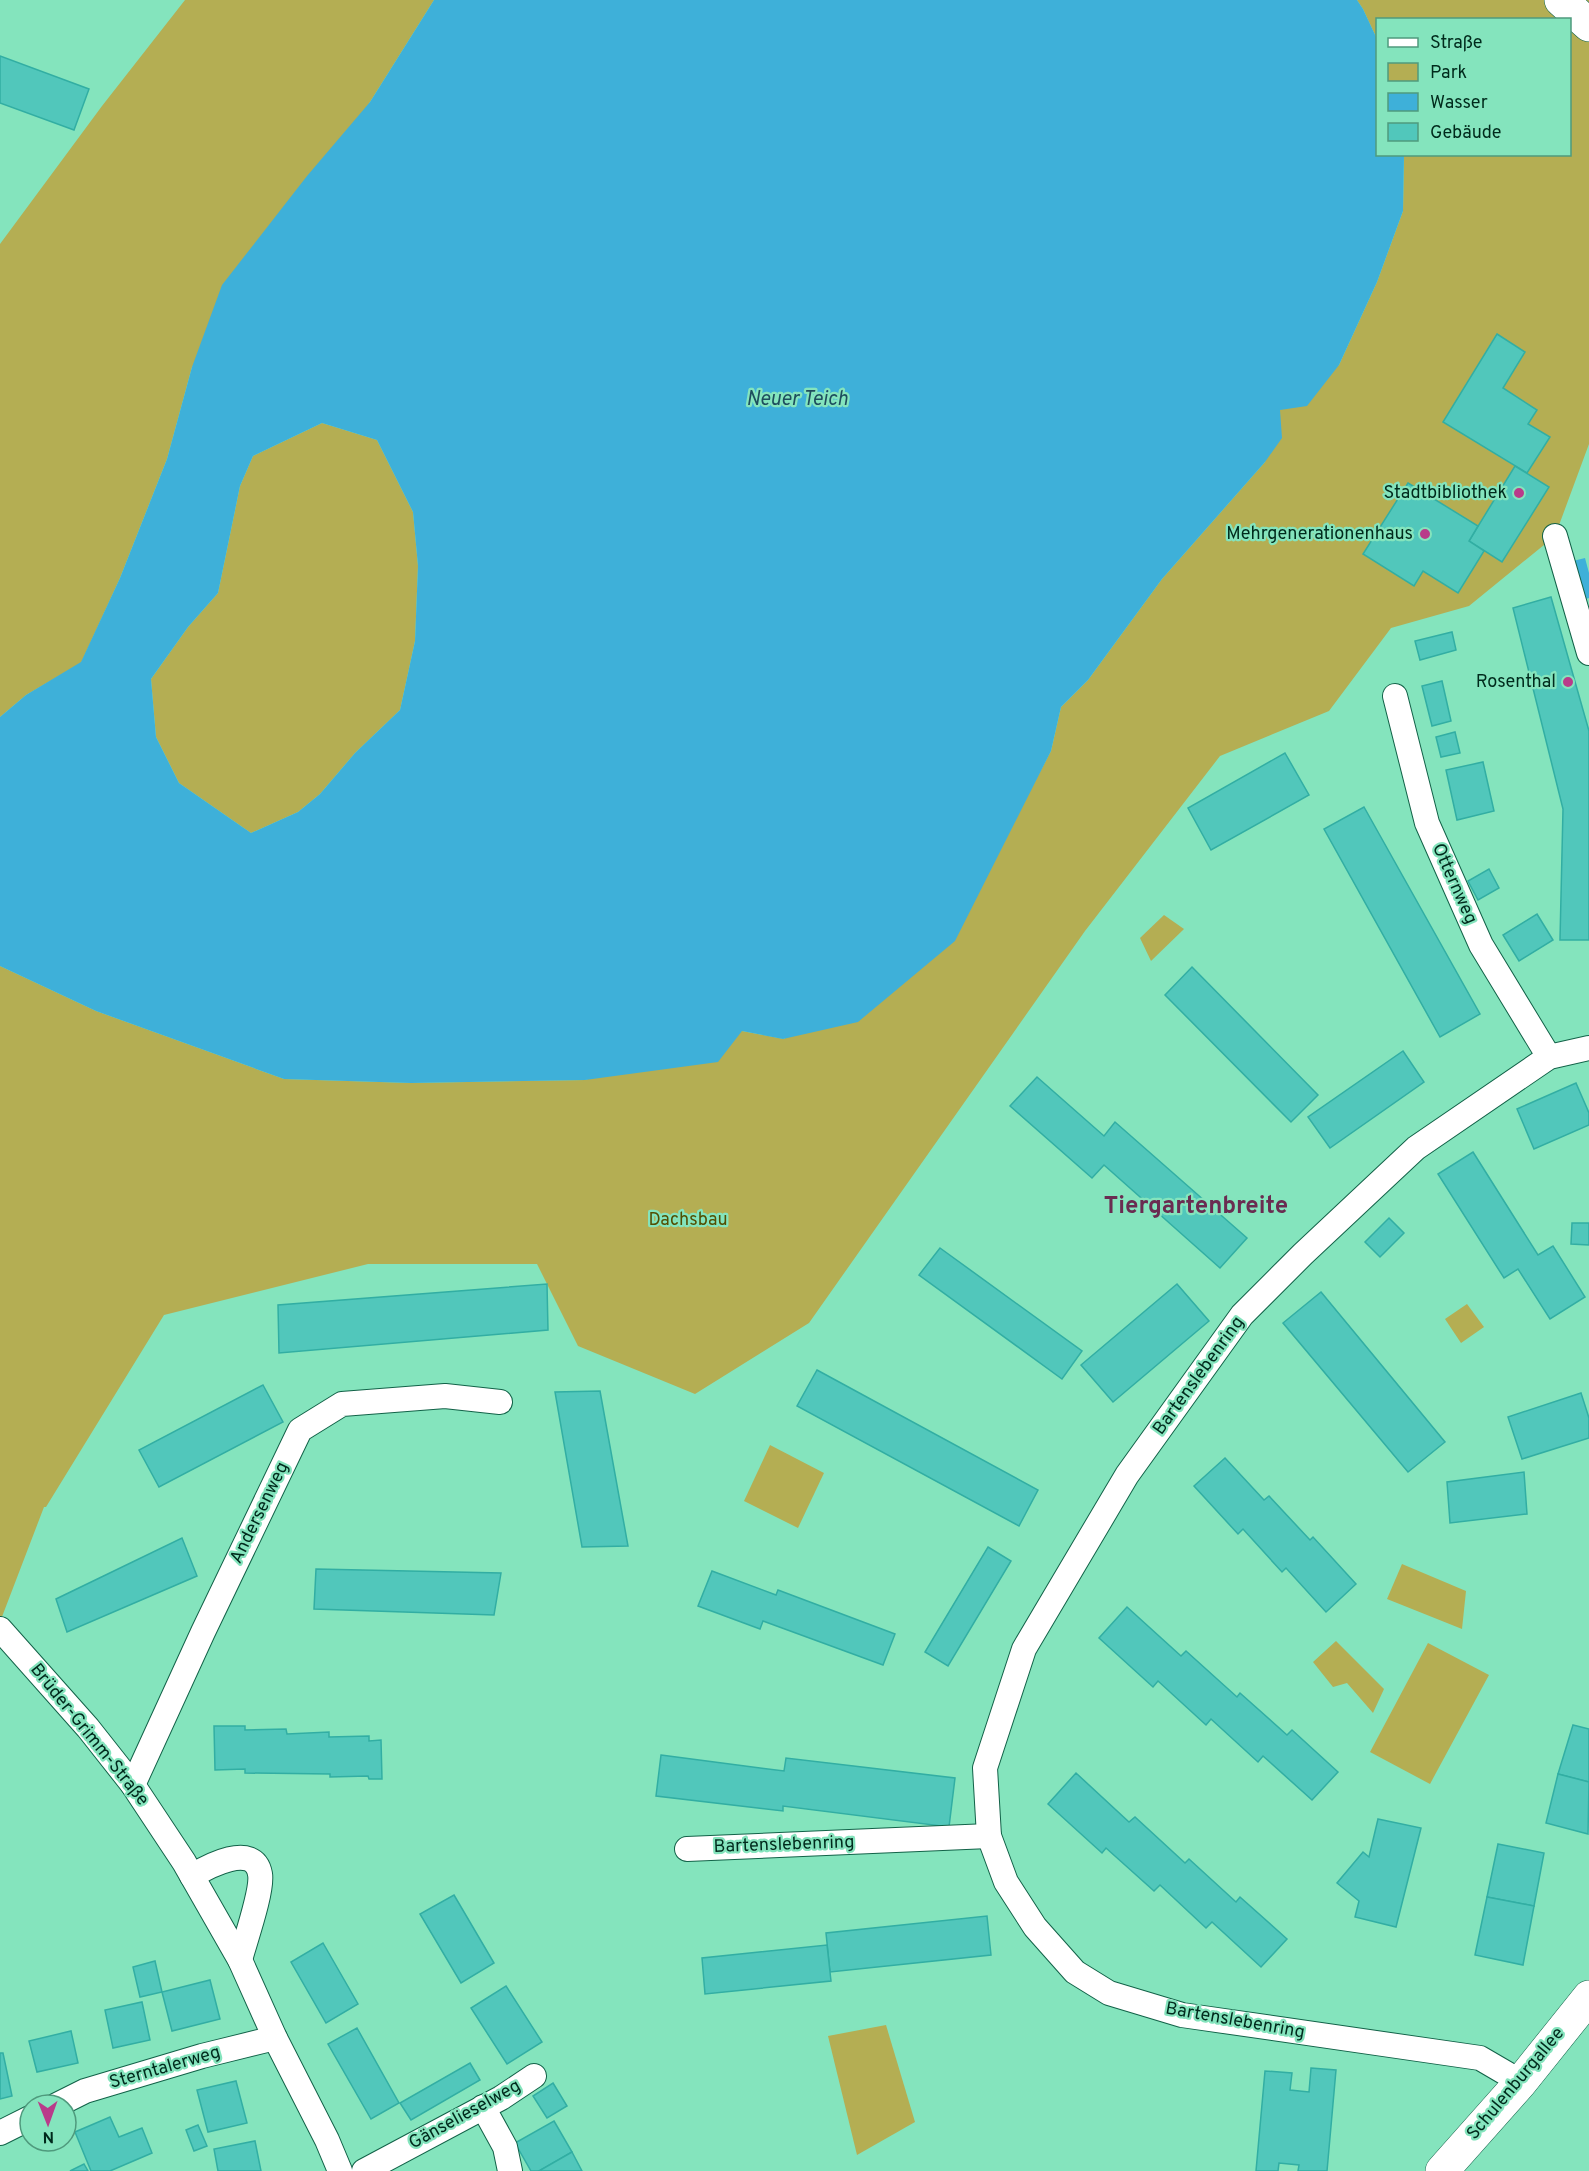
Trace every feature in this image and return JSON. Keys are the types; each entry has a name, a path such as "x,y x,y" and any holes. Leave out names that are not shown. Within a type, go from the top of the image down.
{"street":[{"path":"1561,0 1589,25"},
{"path":"1556,536 1589,653"},
{"name":"Otternweg","path":"1395,696 1426,823 1481,945 1550,1058"},
{"name":"Bartenslebenring","path":"1521,2082 1480,2058 1182,2015 1109,1993 1075,1972 1035,1927 1006,1882 989,1836 985,1768 1024,1649 1127,1475 1242,1316 1303,1254 1416,1148 1550,1058 1589,1048"},
{"name":"Andersenweg","path":"133,1785 300,1430 342,1404 446,1396 500,1402"},
{"name":"Brüder-Grimm-Straße","path":"0,1629 88,1728 133,1785 192,1876 240,1960 340,2171"},
{"name":"Bartenslebenring","path":"687,1849 989,1836"},
{"path":"192,1876 223,1860 239,1858 251,1861 260,1872 260,1888 240,1960"},
{"name":"Schulenburgallee","path":"1442,2171 1521,2082 1589,1997"},
{"name":"Sterntalerweg","path":"78,2094 202,2056 275,2038"},
{"name":"Gänselieselweg","path":"364,2171 501,2098 534,2076"},
{"path":"483,2107 505,2147 510,2171"},
{"path":"0,2133 18,2124"}],"green space":[{"path":"185,0 434,0 370,102 192,367 167,459 120,578 81,663 26,695 0,717 0,244 102,106"},
{"name":"Dachsbau","path":"1357,0 1589,0 1589,444 1555,536 1469,606 1391,628 1329,711 1220,756 1085,931 809,1323 695,1394 578,1346 537,1264 368,1264 164,1315 44,1507 0,1622 0,966 96,1011 284,1079 411,1083 585,1080 742,1031 784,1039 1021,808 1051,751 1061,707 1088,680 1162,579 1265,462 1280,410 1339,365 1377,282 1403,211 1404,156 1571,156 1571,18 1376,18 1376,37"},
{"path":"322,423 377,440 413,512 418,566 415,641 400,710 355,753 320,794 298,812 251,833 179,783 156,737 151,679 188,627 218,593 240,486 253,456"},
{"path":"1164,915 1184,929 1151,961 1140,938"},
{"path":"1467,1304 1484,1327 1461,1343 1445,1319"},
{"path":"770,1445 824,1473 798,1528 744,1501"},
{"path":"1402,1564 1466,1591 1462,1629 1387,1599"},
{"path":"1336,1641 1384,1689 1373,1713 1347,1683 1333,1687 1313,1662"},
{"path":"1428,1643 1489,1675 1430,1784 1370,1752"},
{"path":"886,2025 915,2122 857,2155 828,2036"}],"water":[{"name":"Neuer Teich","path":"434,0 1357,0 1376,37 1376,156 1404,156 1403,211 1377,282 1339,365 1307,406 1280,410 1282,438 1265,462 1162,579 1088,680 1061,707 1051,751 955,941 858,1022 783,1039 742,1031 718,1062 585,1080 411,1083 284,1079 96,1011 0,966 0,717 26,695 81,662 120,578 167,459 192,367 222,285 307,176 370,102","holes":["322,423 377,440 413,512 418,566 415,641 400,710 355,753 320,794 298,812 251,833 179,783 156,737 151,679 188,627 218,593 240,486 253,456"]},
{"path":"1585,558 1589,573 1589,598 1579,601 1569,562"}],"building":[{"path":"0,56 89,89 74,130 0,103"},
{"path":"1497,334 1525,352 1503,388 1537,410 1528,424 1550,437 1527,473 1443,422"},
{"path":"1515,466 1549,487 1502,562 1469,541"},
{"name":"Mehrgenerationenhaus","path":"1408,483 1478,526 1469,541 1484,551 1458,593 1423,571 1414,586 1363,554"},
{"path":"1551,597 1589,731 1589,940 1560,940 1563,809 1513,608"},
{"path":"1452,632 1456,650 1420,660 1415,641"},
{"path":"1442,681 1451,721 1432,726 1422,686"},
{"path":"1455,732 1460,753 1441,757 1436,737"},
{"path":"1285,753 1309,795 1211,850 1188,808"},
{"path":"1483,762 1494,811 1457,820 1446,770"},
{"path":"1364,807 1480,1014 1440,1037 1324,829"},
{"path":"1489,869 1499,888 1478,900 1468,881"},
{"path":"1537,914 1553,940 1519,961 1503,935"},
{"path":"1192,967 1318,1095 1291,1122 1165,995"},
{"path":"1403,1051 1424,1082 1330,1148 1308,1117"},
{"path":"1037,1077 1104,1136 1115,1122 1247,1238 1220,1268 1104,1165 1092,1178 1010,1106"},
{"path":"1576,1083 1589,1113 1589,1125 1534,1149 1517,1109"},
{"path":"1473,1152 1538,1255 1553,1246 1585,1297 1550,1319 1518,1269 1504,1278 1438,1174"},
{"path":"1389,1218 1404,1233 1380,1257 1365,1242"},
{"path":"1572,1223 1589,1223 1589,1245 1571,1244"},
{"path":"940,1248 1082,1351 1062,1379 919,1275"},
{"path":"547,1284 548,1330 279,1353 278,1305"},
{"path":"1177,1284 1209,1321 1113,1402 1081,1365"},
{"path":"1321,1292 1445,1442 1408,1472 1283,1323"},
{"path":"817,1370 1038,1490 1019,1526 797,1406"},
{"path":"263,1385 283,1422 159,1487 139,1450"},
{"path":"600,1391 628,1546 582,1547 555,1392"},
{"path":"1581,1393 1589,1418 1589,1438 1522,1459 1508,1417"},
{"path":"1225,1458 1264,1500 1269,1496 1310,1540 1313,1537 1356,1584 1326,1612 1286,1568 1282,1572 1243,1529 1238,1534 1194,1486"},
{"path":"1524,1472 1527,1514 1450,1523 1447,1482"},
{"path":"182,1538 197,1576 67,1632 56,1599"},
{"path":"988,1547 1011,1561 948,1666 925,1652"},
{"path":"316,1569 501,1573 494,1615 314,1609"},
{"path":"712,1571 776,1595 778,1590 895,1634 883,1665 763,1621 760,1629 698,1606"},
{"path":"1127,1607 1181,1656 1186,1651 1237,1697 1240,1693 1287,1735 1292,1730 1338,1772 1312,1800 1263,1756 1258,1762 1211,1719 1206,1725 1158,1681 1153,1687 1099,1638"},
{"path":"1573,1725 1589,1729 1589,1782 1558,1774"},
{"path":"214,1726 245,1726 245,1730 286,1729 287,1734 329,1732 329,1737 369,1736 369,1741 381,1740 382,1779 369,1779 368,1776 330,1777 330,1774 245,1773 245,1769 215,1770"},
{"path":"661,1755 784,1771 786,1758 955,1778 949,1827 783,1806 783,1811 656,1796"},
{"path":"1076,1773 1129,1822 1135,1817 1185,1863 1189,1859 1236,1902 1240,1897 1287,1939 1261,1967 1212,1922 1206,1928 1160,1885 1154,1891 1106,1848 1102,1853 1048,1804"},
{"path":"1558,1774 1589,1782 1588,1834 1546,1823"},
{"path":"1378,1819 1421,1828 1396,1927 1355,1917 1359,1901 1337,1883 1363,1852 1369,1857"},
{"path":"1498,1844 1544,1853 1534,1906 1487,1897"},
{"path":"454,1895 494,1963 461,1983 420,1914"},
{"path":"1487,1897 1534,1906 1523,1965 1475,1955"},
{"path":"987,1916 991,1955 830,1972 826,1933"},
{"path":"323,1943 358,2004 326,2023 291,1962"},
{"path":"827,1945 831,1981 705,1994 702,1958"},
{"path":"155,1961 162,1992 140,1997 133,1967"},
{"path":"210,1980 220,2019 172,2031 162,1992"},
{"path":"506,1986 542,2042 507,2064 471,2008"},
{"path":"142,2002 150,2040 113,2048 105,2010"},
{"path":"357,2028 399,2103 371,2119 328,2044"},
{"path":"71,2031 78,2063 37,2072 29,2041"},
{"path":"0,2053 3,2053 12,2096 0,2099"},
{"path":"470,2063 480,2080 411,2120 400,2103"},
{"path":"1311,2068 1336,2070 1327,2171 1298,2171 1299,2165 1279,2163 1278,2171 1256,2171 1265,2071 1292,2073 1290,2090 1309,2092"},
{"path":"236,2081 247,2123 208,2132 197,2090"},
{"path":"553,2083 567,2106 547,2118 533,2096"},
{"path":"110,2117 119,2137 142,2128 152,2153 110,2171 91,2171 78,2139 78,2131"},
{"path":"554,2121 572,2152 539,2171 531,2171 515,2143"},
{"path":"198,2125 207,2146 194,2151 186,2130"},
{"path":"255,2141 261,2171 218,2171 214,2149"},
{"path":"572,2152 582,2171 539,2171"},
{"path":"84,2164 88,2171 70,2171"}],"place":[{"name":"Stadtbibliothek","path":"1519,493"},
{"name":"Mehrgenerationenhaus","path":"1425,534"},
{"name":"Rosenthal","path":"1568,682"}],"district":[{"name":"Tiergartenbreite","path":"1196,1207"}]}
